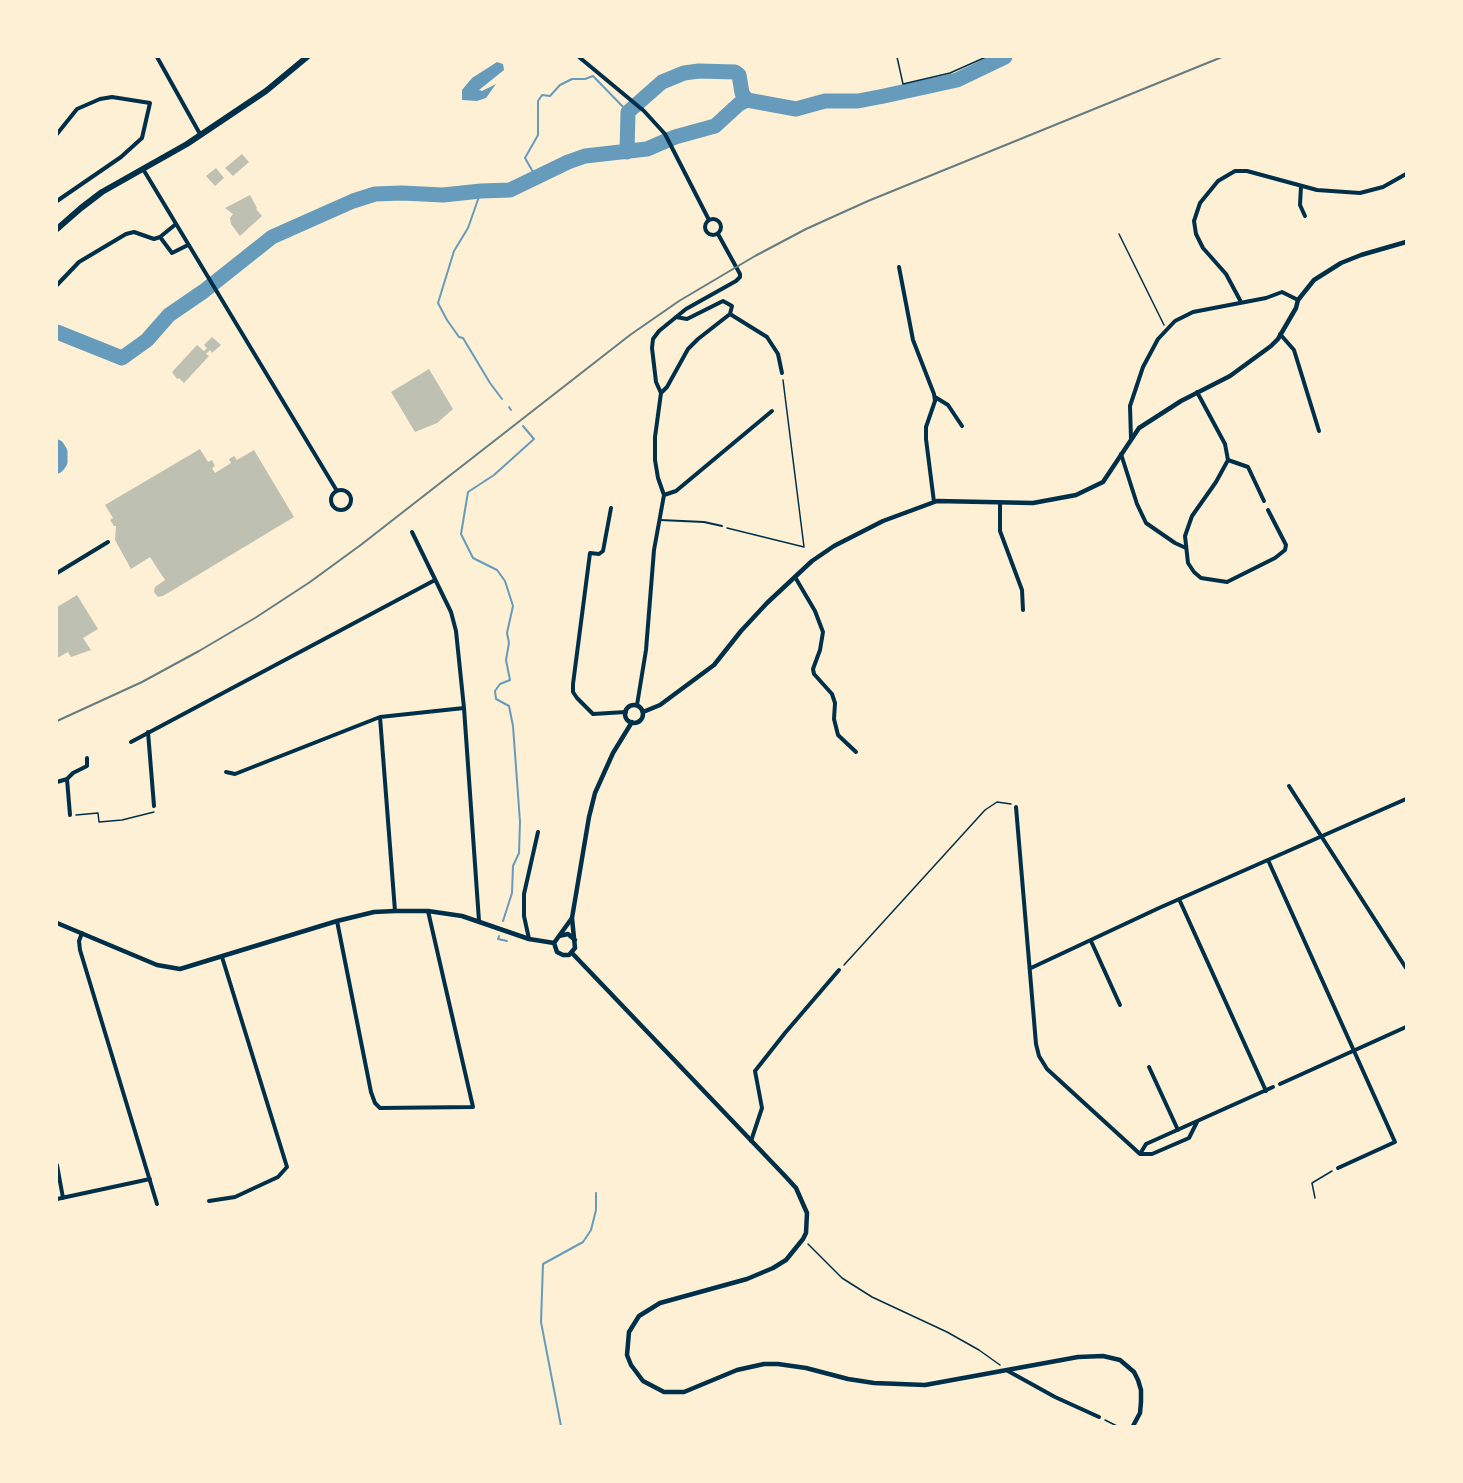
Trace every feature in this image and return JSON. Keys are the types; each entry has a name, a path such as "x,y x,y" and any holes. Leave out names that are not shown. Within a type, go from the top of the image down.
{"main road":[{"path":"57,229 102,192 201,135 266,91 307,57"}],"street":[{"path":"157,57 201,135"},
{"path":"579,57 634,102 665,134 709,220"},
{"path":"57,134 78,109 100,99 112,97 150,103 142,138 121,157 57,201"},
{"path":"143,170 337,491"},
{"path":"1240,302 1226,274 1203,248 1196,234 1194,221 1200,203 1218,181 1235,171 1247,171 1317,190 1360,193 1383,187 1406,174"},
{"path":"1301,186 1300,205 1305,216"},
{"path":"714,219 720,224 721,229 718,234 711,236 706,232 704,226 709,220 714,219"},
{"path":"57,285 79,262 126,234 134,232 154,239 176,224"},
{"path":"643,712 637,705 646,650 654,550 664,495 655,460 655,437 661,393 654,375 653,339 659,331 686,309 740,278 718,234"},
{"path":"160,237 172,253 188,245"},
{"path":"637,705 629,707 626,712 627,719 632,722 640,721 643,712 660,705 714,665 741,631 812,561 834,546 883,521 934,502 1033,503 1076,495 1103,482 1139,428 1197,392 1230,376 1263,353 1280,334 1296,308 1298,300 1314,280 1341,263 1406,242"},
{"path":"899,267 913,339 923,360 935,397 926,427 934,502"},
{"path":"1131,439 1130,406 1143,367 1158,339 1175,321 1193,312 1282,292 1298,300"},
{"path":"661,393 667,387 688,349 730,314 732,306 723,301 687,319 676,317"},
{"path":"730,314 767,337 778,354 782,373"},
{"path":"1280,334 1294,350 1319,431"},
{"path":"1197,392 1225,444 1227,460 1216,482 1192,516 1185,536 1188,563 1194,572 1201,578 1227,582 1275,558 1285,550 1286,545 1268,510"},
{"path":"935,397 948,405 962,426"},
{"path":"664,495 676,491 772,411"},
{"path":"1121,454 1139,510 1146,523 1186,549"},
{"path":"1227,460 1248,466 1264,501"},
{"path":"343,490 350,496 351,502 344,509 338,509 332,503 332,498 337,491 343,490"},
{"path":"1000,503 1000,531 1022,590 1023,610"},
{"path":"611,508 603,551 599,554 590,553 573,692 593,714 626,712"},
{"path":"412,531 451,612 456,631 464,708 479,921"},
{"path":"57,573 108,542"},
{"path":"795,577 815,611 823,632 820,650 813,669 814,674 832,694 835,702 834,719 838,735 856,752"},
{"path":"131,742 435,580"},
{"path":"226,772 235,774 380,717 464,708"},
{"path":"380,717 395,911"},
{"path":"572,918 554,942 559,954 566,956 575,948 572,918 595,793 613,753 632,722"},
{"path":"148,732 154,806"},
{"path":"70,815 68,780 73,773 87,766 87,758"},
{"path":"57,782 68,780"},
{"path":"1289,786 1406,968"},
{"path":"1030,968 1179,899 1406,799"},
{"path":"1017,807 1036,1044 1039,1056 1047,1069 1140,1154 1152,1154 1189,1138 1197,1122"},
{"path":"529,939 524,916 524,894 538,832"},
{"path":"1268,860 1395,1142 1338,1168"},
{"path":"1179,899 1266,1090"},
{"path":"337,921 370,1092 375,1103 380,1108 473,1107 428,911"},
{"path":"57,923 157,965 180,969 374,912 428,911 462,915 529,939 554,942"},
{"path":"82,933 80,950 157,1204"},
{"path":"559,936 568,934 575,941"},
{"path":"1090,940 1120,1005"},
{"path":"572,953 796,1188 804,1203 807,1223 802,1239 786,1260 761,1275 660,1303 639,1316 629,1332 627,1355 636,1374 643,1381 664,1392 684,1392 737,1370 764,1364 794,1365 848,1379 925,1385 1091,1355 1113,1357 1134,1372 1141,1390 1140,1413 1133,1426"},
{"path":"209,1201 235,1197 278,1177 287,1167 222,957"},
{"path":"751,1141 762,1108 756,1071 839,970"},
{"path":"1280,1084 1406,1027"},
{"path":"1149,1067 1178,1130"},
{"path":"1140,1154 1146,1144 1274,1087"},
{"path":"57,1165 63,1198"},
{"path":"57,1199 150,1179"},
{"path":"1008,1371 1054,1397 1099,1417"}],"lane":[{"path":"660,520 704,522 722,526"}],"path":[{"path":"897,57 903,84 950,73 986,57"},
{"path":"1119,234 1167,330"},
{"path":"722,526 804,547 782,373"},
{"path":"839,970 985,810 997,801 1017,807"},
{"path":"70,815 98,813 99,822 122,820 155,812 154,806"},
{"path":"1315,1198 1312,1183 1338,1168"},
{"path":"802,1239 842,1278 872,1298 947,1332 980,1350 1008,1371"},
{"path":"1099,1417 1117,1426"}],"water":[{"path":"497,62 503,64 504,70 479,90 482,91 496,84 486,98 477,101 462,100 462,90 472,78"}],"building":[{"path":"242,154 249,162 233,176 225,168"},
{"path":"216,168 224,178 215,186 206,176"},
{"path":"250,195 262,216 240,236 231,224 230,218 233,214 225,208"},
{"path":"212,337 221,345 212,353 210,350 206,354 209,356 184,383 179,378 177,379 172,372 197,345 204,351 207,348 204,345"},
{"path":"429,369 453,409 437,423 415,432 391,392"},
{"path":"200,449 208,462 212,460 215,473 231,463 229,459 234,456 237,460 254,450 294,517 158,597 154,592 155,587 165,580 150,557 131,569 115,540 116,526 110,520 113,518 105,505"},
{"path":"77,595 98,629 83,638 91,650 71,657 68,652 57,658 57,607"}],"waterway":[{"path":"57,332 122,358 147,340 169,315 204,291 272,237 353,201 375,194 443,195 510,190 585,156 647,149 675,137 715,126 739,104 747,100 796,109 825,101 858,101 957,80 1005,57"},
{"path":"627,152 628,112 662,82 684,73 735,72 739,75 742,93 747,100"},
{"path":"537,179 525,158 538,135 538,101 542,95 550,96 560,85 572,79 585,79 593,76 628,112"},
{"path":"481,191 468,228 454,251 438,303 447,320 459,337 463,338 502,399"},
{"path":"503,921 512,893 513,866 519,853 520,822 513,726 509,706 496,699 495,691 500,684 510,680 506,660 509,643 507,633 513,606 505,581 497,570 473,558 461,534 468,492 494,475 534,439 523,426"},
{"path":"57,447 60,452 60,462 57,466"},
{"path":"499,936 498,939 507,941"},
{"path":"561,1426 541,1322 543,1264 583,1242 591,1230 596,1210 596,1193"}],"railway":[{"path":"57,721 142,682 199,651 310,582 630,335 679,301 755,256 806,229 868,201 1222,57"}]}
